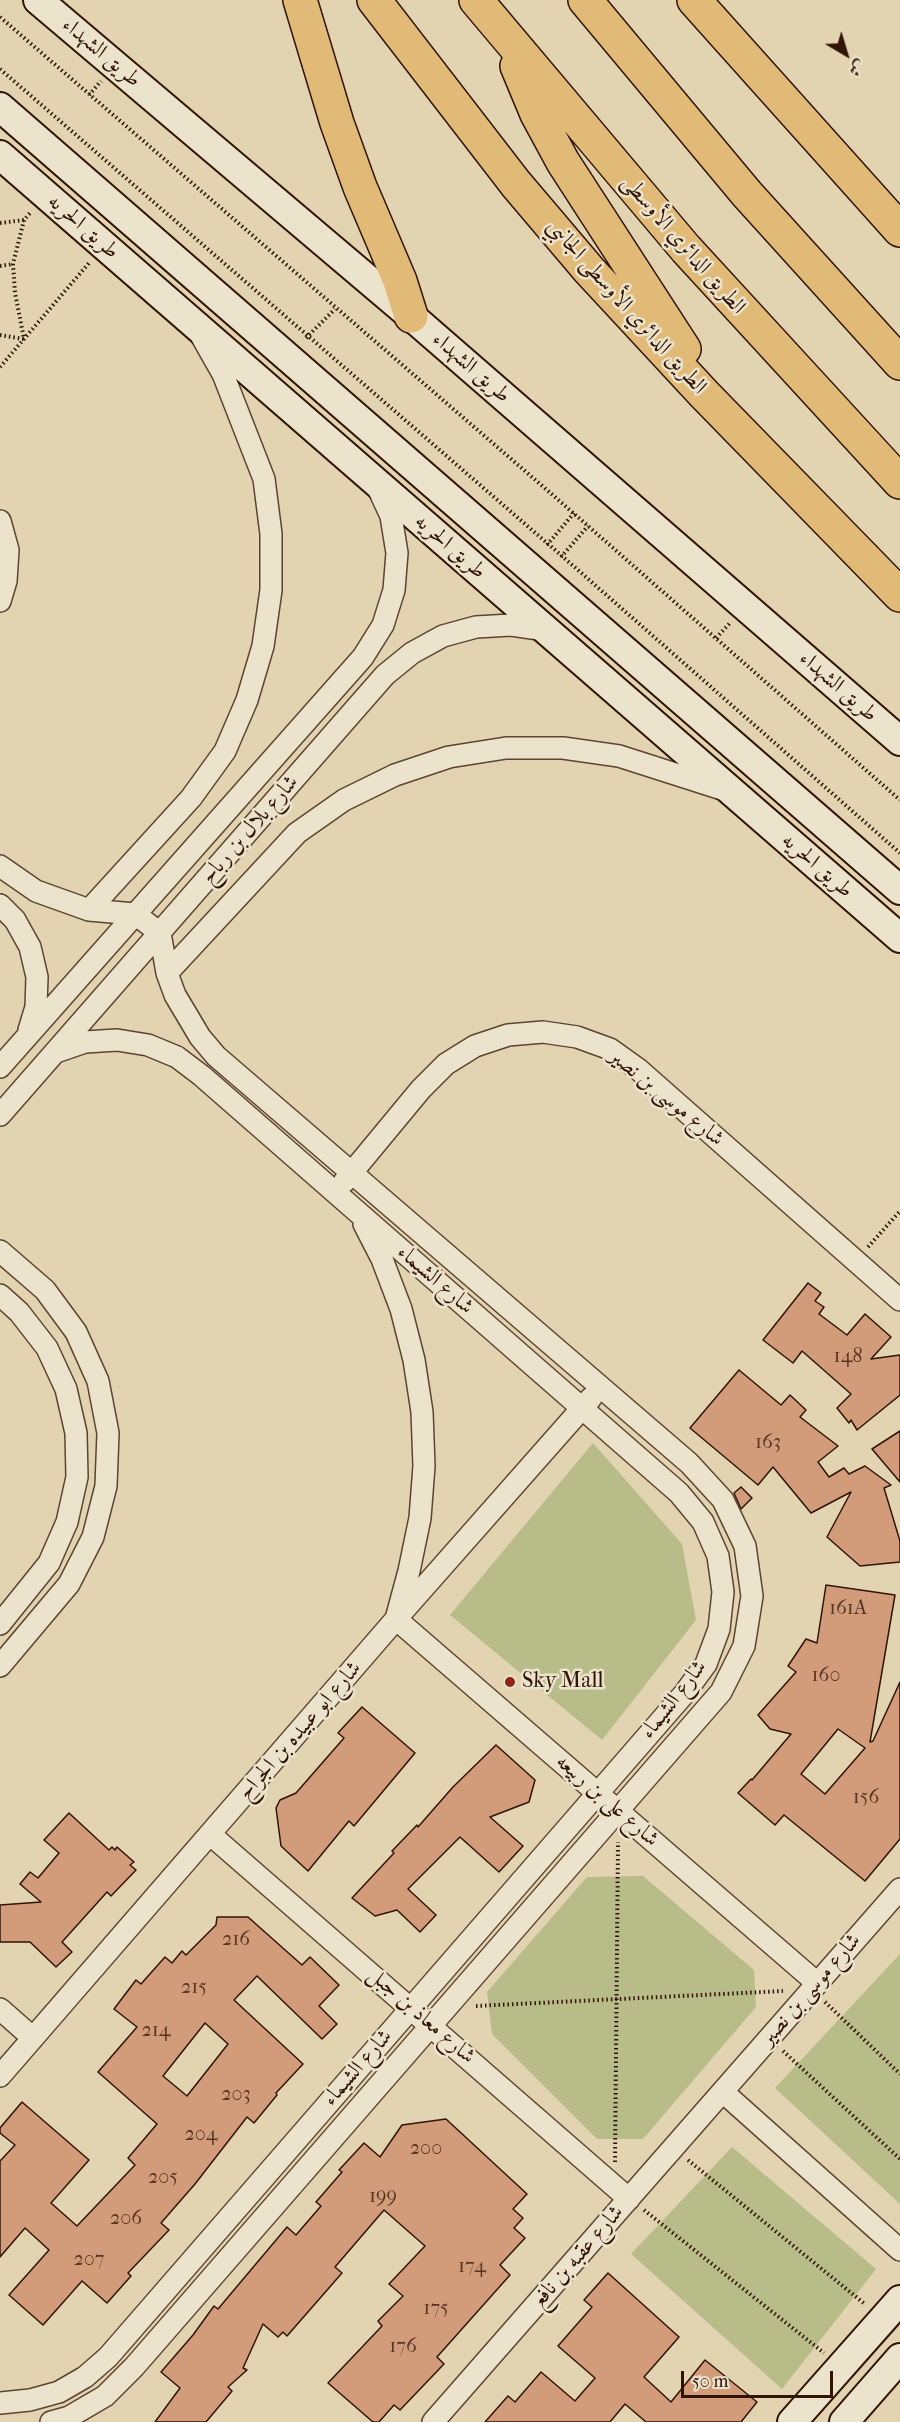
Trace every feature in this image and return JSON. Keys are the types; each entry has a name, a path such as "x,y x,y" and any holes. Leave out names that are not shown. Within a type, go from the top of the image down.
{"highway":[{"path":"300,0 337,123 400,281 411,316"},
{"name":"الطريق الدائري الأوسطى الجانبي","path":"374,0 552,227 627,312 743,435 900,595"},
{"name":"الطريق الدائري الأوسطى","path":"476,0 686,249 900,482"},
{"path":"585,0 747,194 900,363"},
{"path":"694,0 900,230"},
{"path":"508,39 537,114 563,162 654,305 743,435"}],"street":[{"name":"طريق الشهداء","path":"38,0 411,316 900,741"},
{"name":"طريق الحريه","path":"0,107 900,890"},
{"name":"طريق الحريه","path":"0,155 900,938"},
{"path":"94,237 108,202"},
{"path":"89,910 191,798 225,751 247,700 263,646 271,591 271,534 264,479 223,374 196,326"},
{"name":"شارع بلال بن رباح","path":"0,1067 363,657 383,626 394,590 397,553 391,516 376,482"},
{"path":"0,520 8,550 6,581 0,601"},
{"name":"شارع بلال بن رباح","path":"0,1114 385,675 412,653 443,636 476,627 511,625 546,630"},
{"path":"167,972 297,834 344,800 395,775 449,757 506,748 563,748 619,756 732,792 756,765"},
{"path":"0,866 36,891 89,910 135,914 160,933"},
{"path":"0,905 15,920 30,947 37,977 36,1007 27,1037"},
{"name":"شارع الشيماء","path":"51,2422 69,2417 105,2396 134,2367 721,1692 744,1646 752,1596 745,1546 723,1500 689,1463 216,1056 186,1017 167,972 160,933"},
{"name":"شارع موسى بن نصير","path":"336,1193 421,1089 446,1064 476,1046 508,1035 543,1032 578,1037 610,1050 638,1069 900,1300"},
{"name":"شارع الشيماء","path":"0,2403 30,2400 59,2392 85,2377 108,2357 684,1694 706,1664 719,1629 723,1592 718,1556 703,1522 679,1493 202,1076 177,1057 148,1045 117,1040 85,1042 56,1052"},
{"path":"358,1212 382,1259 401,1309 414,1360 422,1412 424,1466 420,1518 396,1619"},
{"path":"0,1251 45,1290 76,1332 98,1381 108,1432 106,1486 93,1537 69,1584 0,1666"},
{"path":"0,1294 19,1312 47,1347 66,1389 76,1432 77,1478 67,1522 49,1563 0,1624"},
{"name":"شارع ابو عبيده بن الجراح","path":"0,2076 396,1619 601,1387"},
{"name":"شارع على بن ربيعه","path":"396,1619 618,1811 814,1987"},
{"name":"شارع معاذ بن جبل","path":"211,1835 622,2192"},
{"name":"شارع موسى بن نصير","path":"723,2092 900,1889"},
{"path":"0,2009 33,2038"},
{"path":"723,2092 900,2250"},
{"name":"شارع عقبه بن نافع","path":"433,2422 622,2192 674,2148 723,2092"},
{"path":"792,2422 892,2309"},
{"path":"844,2422 900,2358"}],"path":[{"path":"0,17 574,513 900,800"},
{"path":"0,69 562,556 900,853"},
{"path":"24,339 15,293 13,264 24,220 46,194"},
{"path":"0,223 24,220"},
{"path":"0,367 24,339 94,237"},
{"path":"0,266 13,264"},
{"path":"287,357 336,309"},
{"path":"0,335 24,339"},
{"path":"535,573 548,544 574,513"},
{"path":"535,573 562,556 588,526"},
{"path":"856,1261 900,1211"},
{"path":"618,1811 617,1999 622,2192 841,2367"},
{"path":"447,2007 814,1987 900,2074"},
{"path":"769,2038 900,2159"},
{"path":"674,2148 892,2309"}],"green space":[{"path":"593,1443 682,1544 696,1620 602,1740 450,1615"},
{"path":"643,1876 754,1970 756,2007 643,2139 597,2139 492,2034 487,1992 587,1877"},
{"path":"900,1954 900,2204 775,2088"},
{"path":"732,2147 876,2269 782,2389 631,2254"}],"building":[{"path":"808,1283 821,1293 815,1301 824,1307 819,1314 847,1335 865,1314 891,1337 871,1359 900,1355 900,1395 857,1430 851,1420 849,1423 837,1408 851,1394 802,1351 793,1363 763,1340"},
{"path":"739,1370 781,1405 790,1395 806,1410 800,1417 838,1446 818,1462 829,1477 844,1468 849,1474 865,1466 891,1485 884,1488 900,1541 900,1562 860,1566 827,1537 851,1492 811,1513 773,1467 758,1485 690,1428"},
{"path":"900,1431 900,1482 872,1449"},
{"path":"741,1487 752,1498 741,1509 734,1493"},
{"path":"826,1585 895,1595 870,1742 873,1741 900,1682 900,1839 865,1881 784,1815 775,1825 738,1793 791,1734 770,1729 758,1715 796,1672 788,1666 806,1639 817,1643","holes":["838,1729 865,1748 825,1794 801,1774"]},
{"path":"362,1707 415,1753 354,1826 349,1821 308,1871 281,1846 276,1808 280,1800 296,1793 344,1738 338,1733"},
{"path":"496,1745 535,1780 529,1802 490,1817 523,1846 499,1872 460,1837 408,1889 436,1915 420,1932 397,1910 375,1916 352,1898 394,1853 392,1851"},
{"path":"69,1813 109,1850 112,1847 115,1850 117,1847 134,1862 130,1865 136,1870 111,1896 107,1892 62,1942 72,1952 56,1967 30,1942 0,1942 0,1905 41,1902 20,1884 30,1872 38,1878 59,1853 44,1840"},
{"path":"217,1917 248,1917 302,1965 310,1957 339,1985 319,2006 337,2024 322,2039 257,1976 234,2000 303,2064 276,2093 277,2095 254,2123 247,2117 195,2184 161,2223 169,2230 128,2273 131,2276 107,2303 82,2281 43,2325 9,2295 49,2250 25,2228 0,2257 0,2161 15,2145 0,2133 0,2128 22,2102 89,2160 51,2203 77,2226 135,2165 128,2158 157,2124 98,2072 137,2027 114,2009 136,1980 141,1984 165,1957 172,1963 182,1951 186,1955 216,1925","holes":["205,2023 228,2044 187,2096 163,2076"]},
{"path":"446,2119 527,2194 513,2209 523,2218 514,2228 525,2238 500,2265 510,2275 437,2357 444,2364 400,2410 394,2405 379,2422 373,2422 328,2383 382,2326 378,2321 403,2296 389,2284 425,2246 384,2210 335,2267 342,2273 287,2336 283,2332 278,2337 263,2324 243,2368 247,2370 228,2387 232,2391 206,2422 155,2422 180,2388 161,2372 214,2306 218,2309 287,2227 296,2235 321,2206 316,2202 342,2172 339,2170 364,2143 380,2157 402,2125"},
{"path":"608,2273 679,2337 644,2377 671,2402 705,2360 757,2402 741,2422 646,2422 625,2404 610,2422 485,2422 508,2396 515,2402 541,2372 575,2401 595,2378 558,2346 592,2307 584,2300"}],"place":[{"name":"Sky Mall","path":"510,1682"}]}
